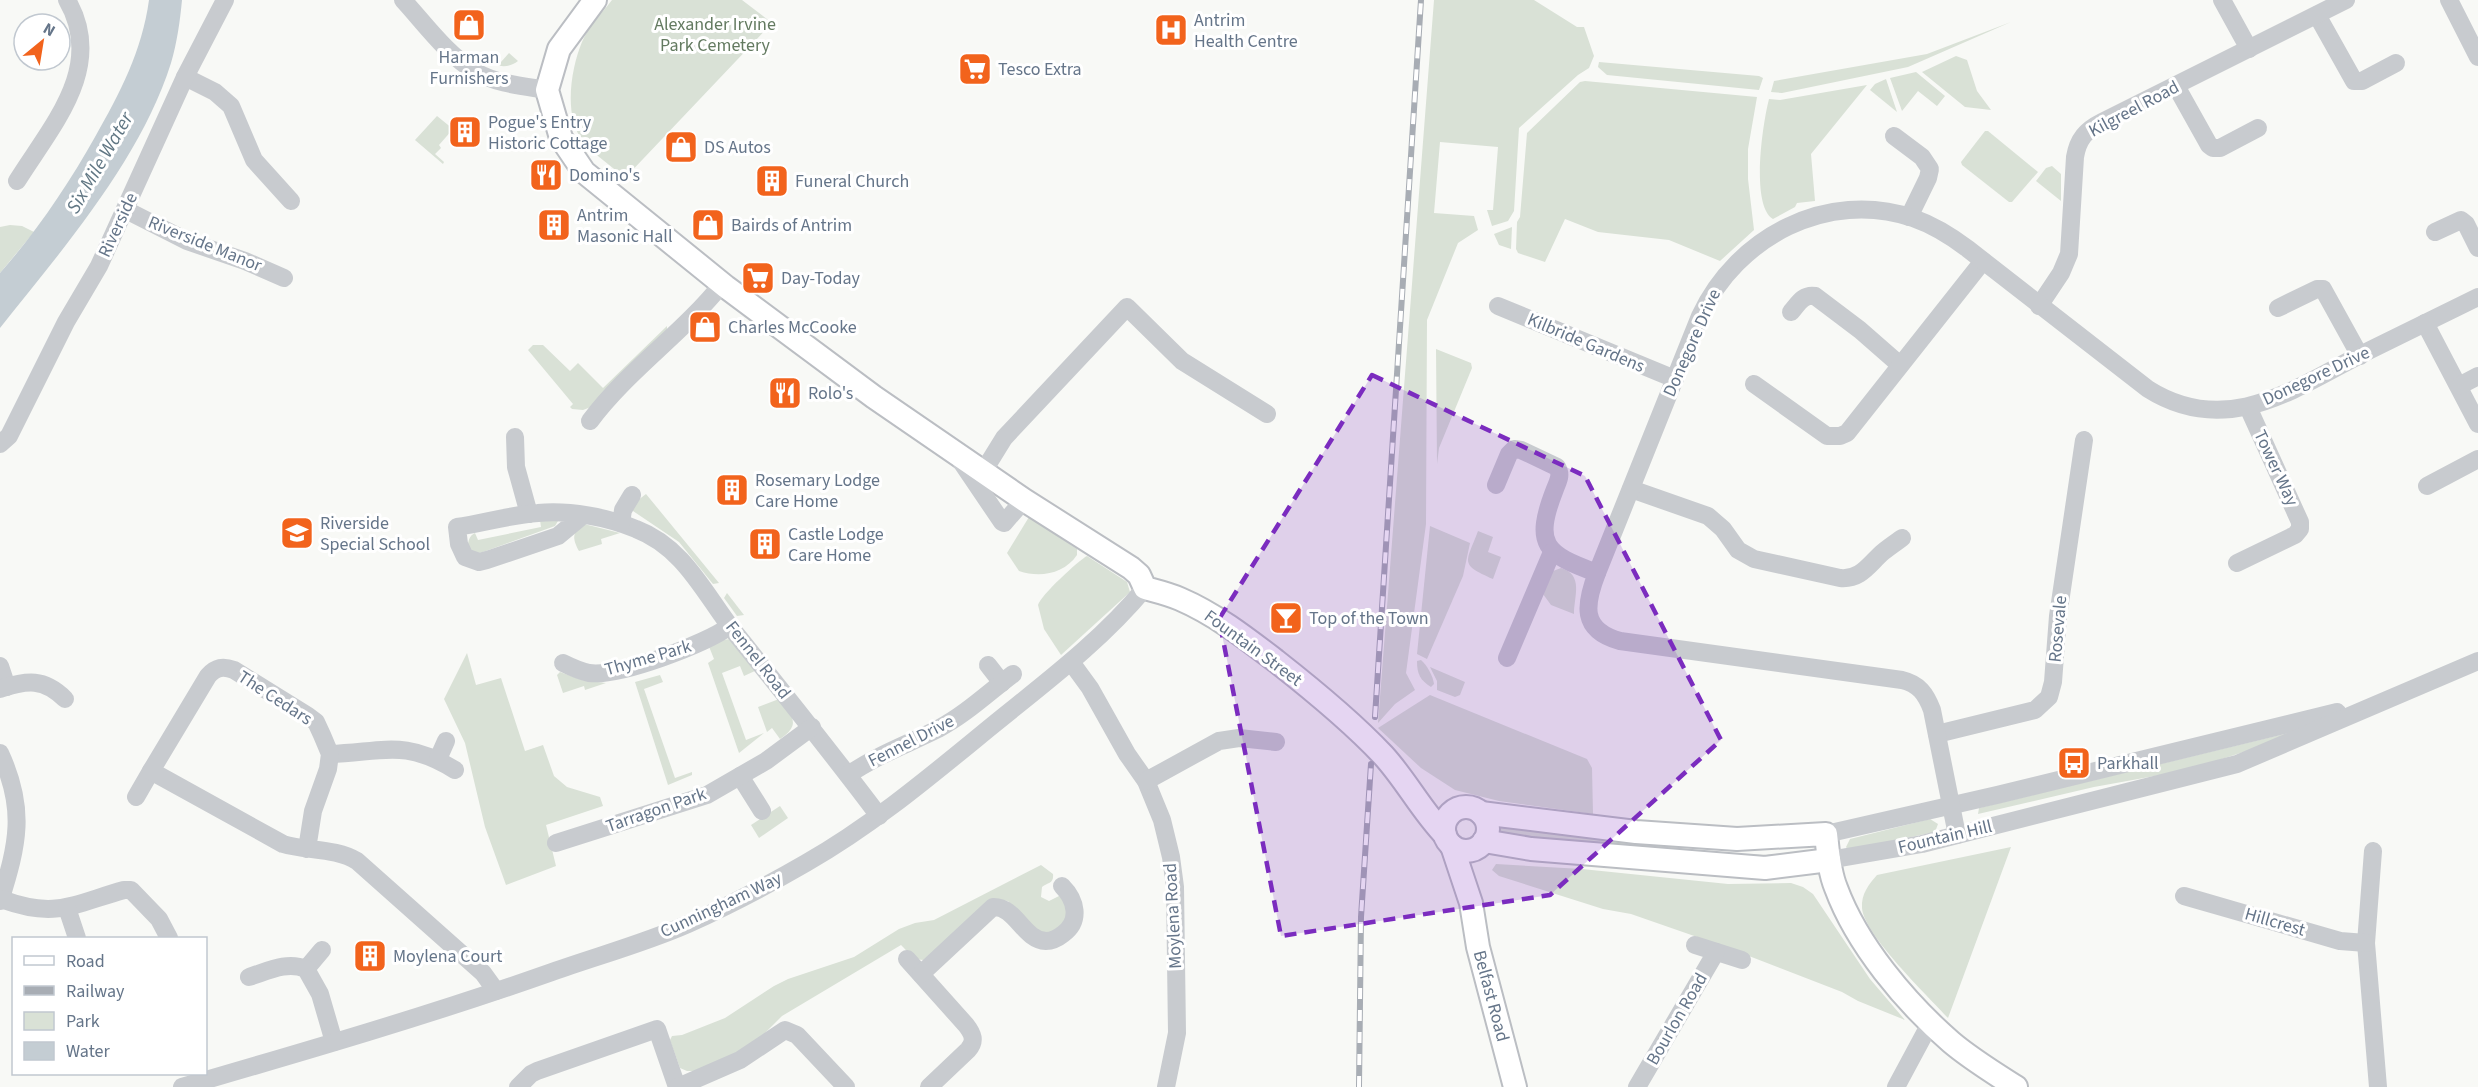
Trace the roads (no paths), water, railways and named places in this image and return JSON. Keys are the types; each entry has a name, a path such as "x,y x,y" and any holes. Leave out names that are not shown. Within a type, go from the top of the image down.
{"main road":[{"path":"595,0 559,49 547,90 561,138 578,166 645,224 722,284 957,454 1131,568 1139,575 1145,588"},
{"name":"Fountain Street","path":"1145,588 1179,599 1236,631 1328,704 1368,740 1406,783 1428,816 1448,840"},
{"name":"Fountain Street","path":"1406,783 1441,801 1473,810"},
{"path":"1458,808 1473,810 1487,825 1482,843 1469,850 1448,840 1444,828 1448,816 1458,808"},
{"name":"Fountain Hill","path":"1473,810 1636,832 1737,839 1826,834"},
{"path":"1826,834 1835,887 1851,922 1887,974 1952,1043 2016,1087"},
{"name":"Belfast Road","path":"1448,840 1471,903 1478,947 1515,1087"},
{"name":"Fountain Hill","path":"1482,843 1765,868 1829,860"},
{"name":"Belfast Road","path":"1471,903 1474,868 1482,843"}],"street":[{"path":"17,181 69,97 79,74 81,33 77,18 67,0"},
{"name":"Riverside","path":"0,444 9,436 66,322 99,266 185,77 225,0"},
{"path":"403,0 455,55 476,72 500,82 547,90"},
{"path":"2222,0 2249,49"},
{"name":"Kilgreel Road","path":"2039,306 2061,273 2069,254 2075,157 2081,139 2089,130 2346,0"},
{"path":"2449,0 2477,51"},
{"path":"2317,15 2355,81 2362,81 2396,63"},
{"path":"185,77 215,92 231,106 254,160 291,201"},
{"path":"2176,86 2209,145 2213,148 2220,148 2258,128"},
{"path":"1894,136 1922,157 1930,169 1909,217"},
{"name":"Riverside Manor","path":"126,210 187,241 245,261 284,278"},
{"name":"Donegore Drive","path":"1957,835 1932,710 1918,686 1906,681 1620,640 1608,637 1594,626 1588,614 1589,595 1597,573 1700,316 1713,291 1729,269 1764,240 1798,220 1832,212 1872,210 1909,217 1949,235 2134,379 2166,399 2200,409 2248,407 2288,393 2478,297"},
{"path":"2435,232 2461,220 2466,224 2478,248"},
{"path":"1754,384 1819,432 1827,436 1840,436 1846,433 1983,261"},
{"path":"590,420 607,398 701,311 722,284"},
{"path":"2278,308 2317,289 2323,290 2360,356"},
{"path":"1791,312 1807,295 1815,296 1860,330 1900,365"},
{"name":"Kilbride Gardens","path":"1498,306 1675,380"},
{"path":"983,472 1004,438 1127,307 1182,361 1267,414"},
{"path":"2426,323 2478,424"},
{"path":"2459,386 2478,376"},
{"name":"Tower Way","path":"2237,563 2295,535 2300,529 2300,522 2248,407"},
{"path":"515,437 516,467 529,514"},
{"name":"Rosevale","path":"1937,734 2035,710 2049,697 2053,682 2058,616 2084,440"},
{"path":"1496,485 1509,454 1514,449 1557,467 1560,476 1548,510 1545,528 1547,543 1552,552 1569,562 1597,573"},
{"path":"957,454 1002,522 1004,523 1024,500"},
{"path":"2427,486 2478,459"},
{"path":"1631,489 1708,516 1723,529 1738,550 1754,559 1844,579 1860,574 1902,538"},
{"path":"621,523 623,510 632,495"},
{"name":"Fennel Road","path":"582,516 558,536 479,562 465,557 459,544 457,527 548,512 582,516 621,523 649,534 673,550 696,577 730,626 812,727 879,816"},
{"path":"1508,658 1552,552"},
{"name":"Cunningham Way","path":"182,1087 496,991 686,925 808,862 879,816 1071,662 1145,588"},
{"name":"Thyme Park","path":"563,663 590,673 613,671 707,640 730,626"},
{"name":"Fountain Hill","path":"1829,860 1957,835 2237,764 2478,661"},
{"name":"Moylena Road","path":"1071,662 1090,688 1127,754 1146,781 1162,820 1171,857 1174,887 1177,1033 1166,1087"},
{"name":"Fennel Drive","path":"848,775 884,753 938,729 962,715 1007,679 988,665"},
{"path":"0,666 4,688 28,683 42,683 55,689 65,699"},
{"name":"The Cedars","path":"136,797 208,676 214,670 222,667 234,670 313,719 330,754"},
{"name":"Fountain Hill","path":"1826,834 1952,806 2388,699"},
{"name":"Tarragon Park","path":"556,843 707,795 766,761 812,727"},
{"path":"1146,781 1219,741 1239,738 1276,742"},
{"path":"438,759 446,741"},
{"path":"307,849 313,811 328,769 330,754 399,748 425,753 455,770"},
{"path":"0,753 5,775 17,807 13,861 0,900 33,910 67,908 124,890 131,890 159,919 169,937"},
{"path":"151,771 271,838 307,849 352,857 483,973 496,991"},
{"path":"740,776 762,811"},
{"path":"2373,850 2366,943 2378,1087"},
{"path":"921,974 993,908 1006,911 1027,932 1040,940 1051,941 1060,937 1071,927 1076,912 1073,899 1062,886"},
{"name":"Hillcrest","path":"2184,896 2340,941 2366,943"},
{"path":"67,908 76,937"},
{"name":"Bourlon Road","path":"1695,945 1742,960"},
{"path":"306,969 322,950"},
{"name":"Bourlon Road","path":"1637,1087 1716,952"},
{"path":"907,959 966,1025 973,1037 968,1050 929,1087"},
{"path":"249,978 284,966 306,969 321,994 334,1042"},
{"path":"1896,1087 1925,1033 1933,1025"},
{"path":"518,1087 537,1071 665,1026 677,1087 740,1060 785,1030 797,1035 846,1087"}],"water":[{"name":"Six Mile Water","path":"149,0 182,0 173,55 158,99 140,134 98,202 0,328 0,273 51,207 104,121 129,71 141,37"}],"railway":[{"path":"1375,717 1421,0"},
{"path":"1359,1087 1361,917 1371,764"}],"place":[{"name":"Harman Furnishers","path":"469,25"},
{"name":"Antrim Health Centre","path":"1171,30"},
{"name":"Tesco Extra","path":"975,69"},
{"name":"Pogue's Entry Historic Cottage","path":"465,132"},
{"name":"DS Autos","path":"681,147"},
{"name":"Domino's","path":"546,175"},
{"name":"Funeral Church","path":"772,181"},
{"name":"Antrim Masonic Hall","path":"554,225"},
{"name":"Bairds of Antrim","path":"708,225"},
{"name":"Day-Today","path":"758,278"},
{"name":"Charles McCooke","path":"705,327"},
{"name":"Rolo's","path":"785,393"},
{"name":"Rosemary Lodge Care Home","path":"732,490"},
{"name":"Riverside Special School","path":"297,533"},
{"name":"Castle Lodge Care Home","path":"765,544"},
{"name":"Top of the Town","path":"1286,618"},
{"name":"Parkhall","path":"2074,763"},
{"name":"Moylena Court","path":"370,956"}],"park label":[{"name":"Alexander Irvine Park Cemetery","path":"715,34"}]}
